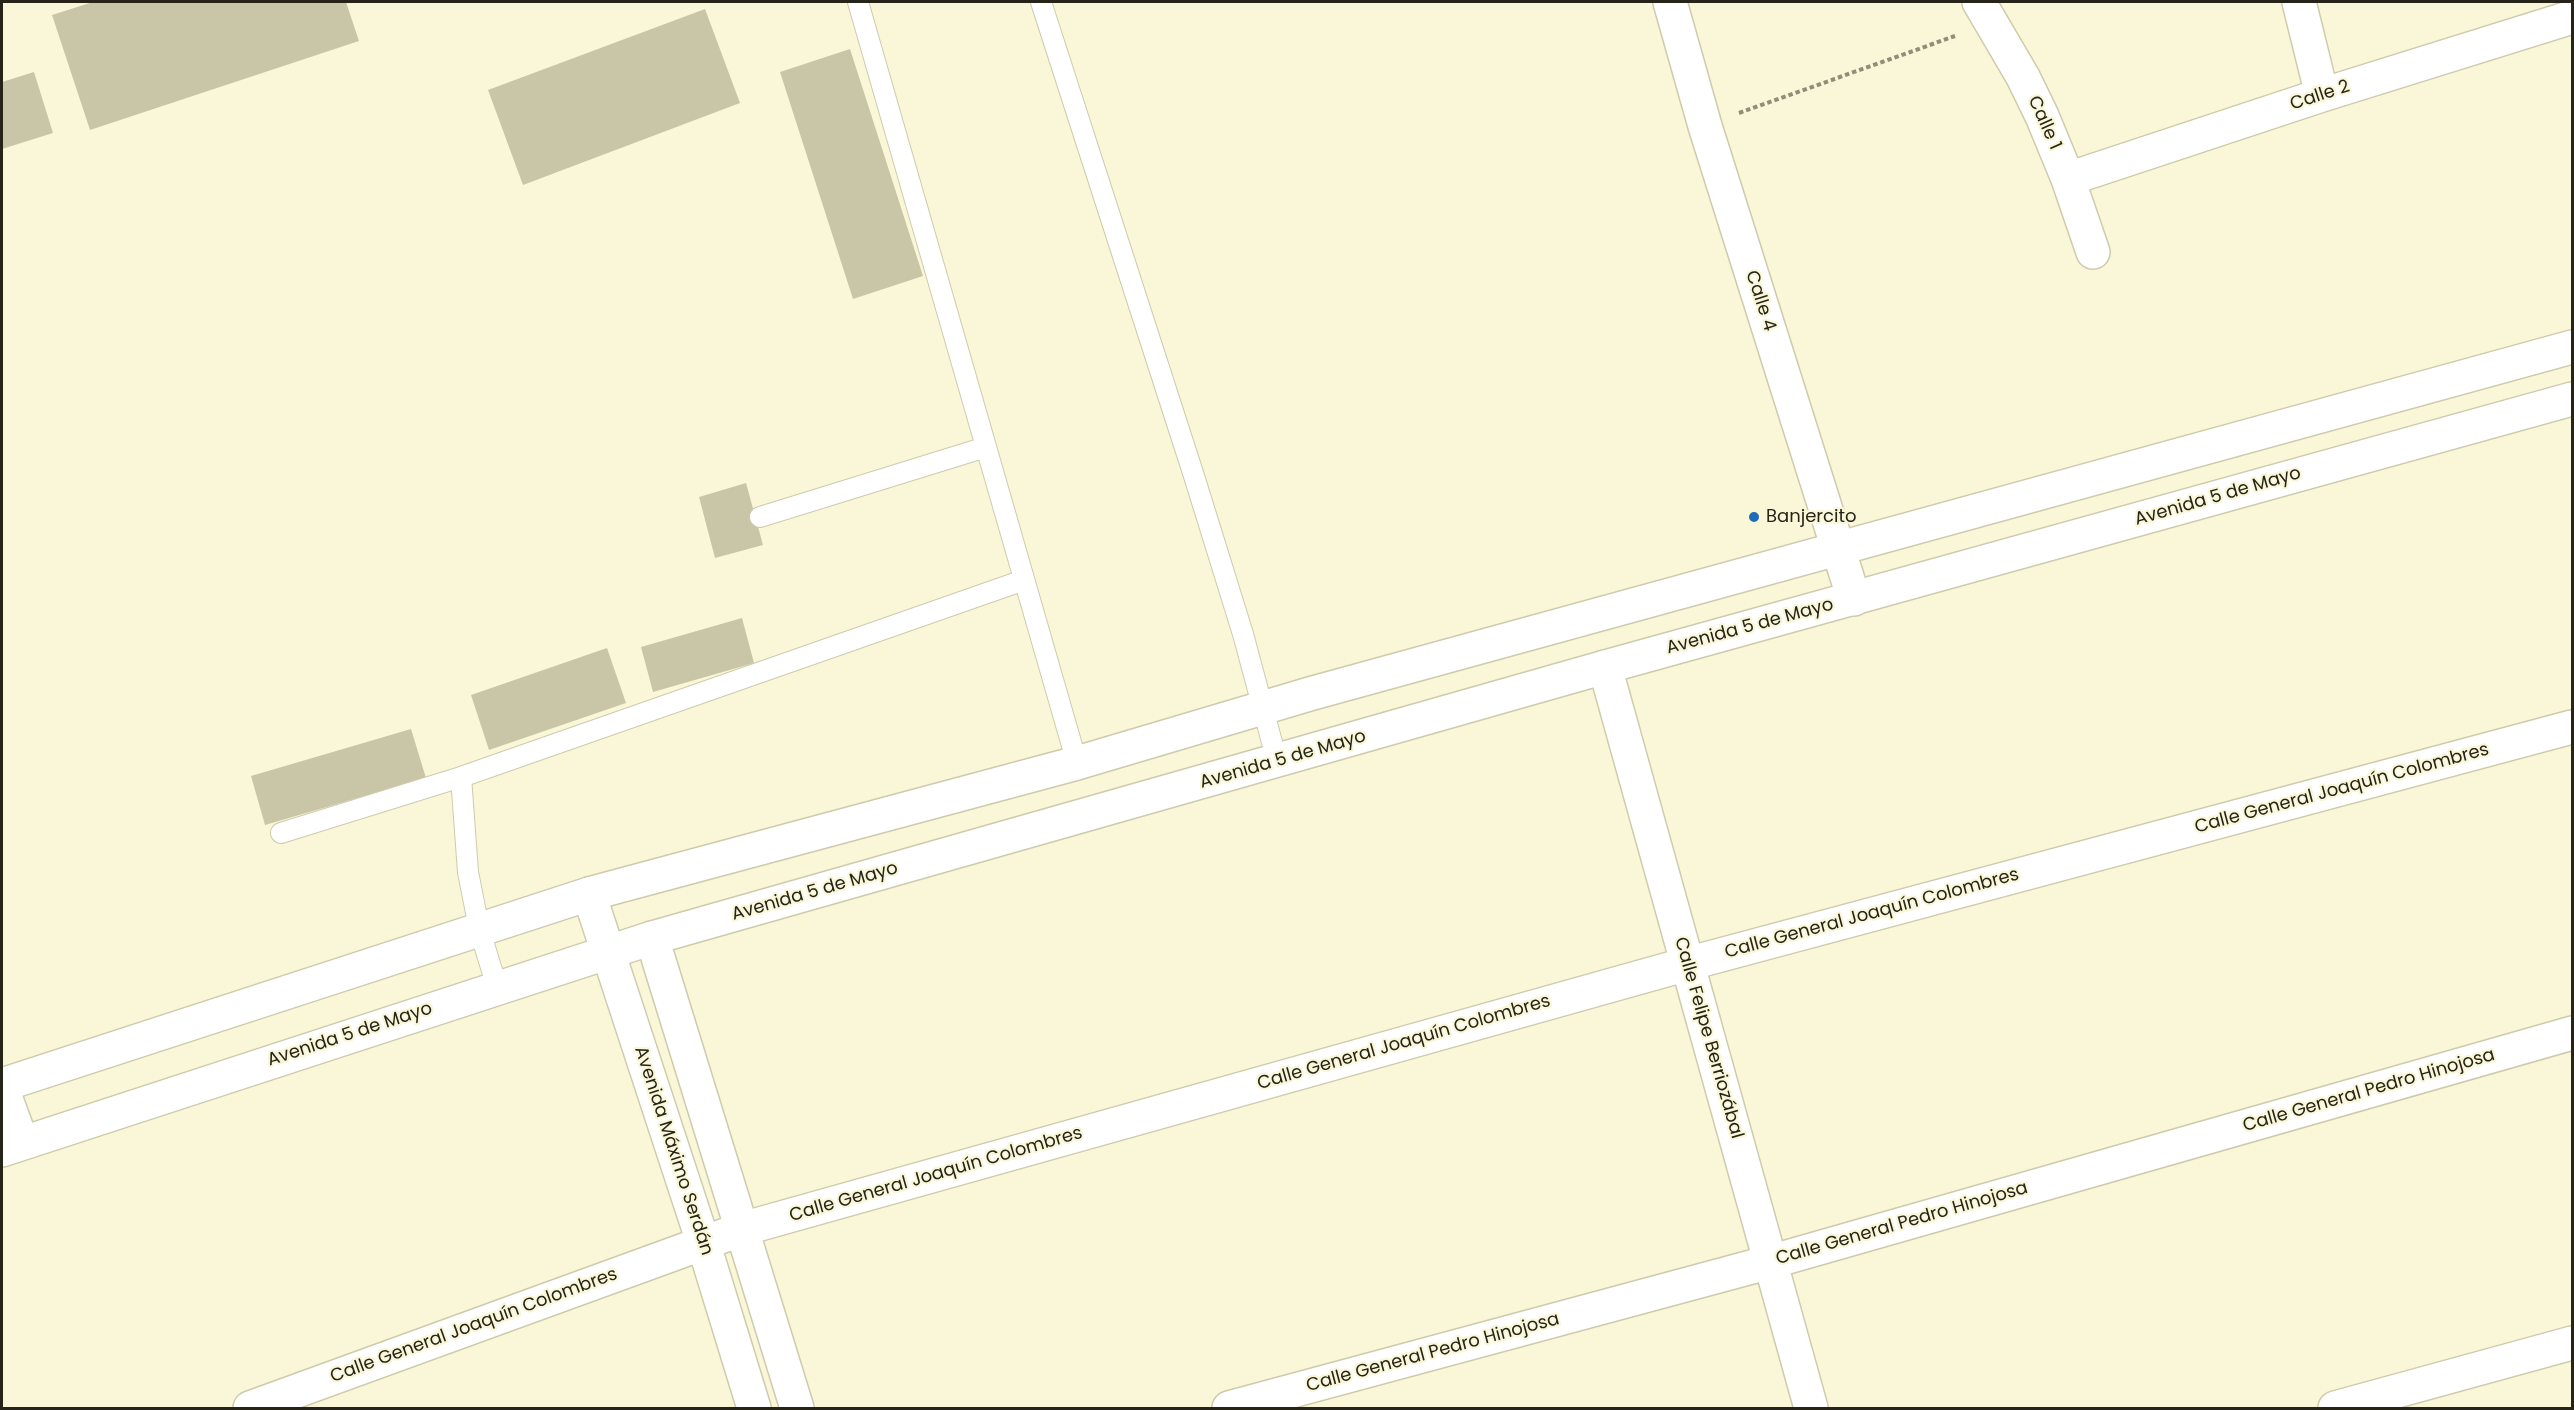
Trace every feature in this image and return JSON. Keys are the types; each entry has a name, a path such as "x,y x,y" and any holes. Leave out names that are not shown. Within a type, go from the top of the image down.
{"street":[{"name":"Calle 4","path":"1670,2 1705,126 1854,599"},
{"path":"2299,2 2322,95"},
{"name":"Calle 1","path":"1986,12 2042,116 2068,179 2093,252"},
{"name":"Calle 2","path":"2068,179 2322,95 2572,17"},
{"path":"12,1146 2,1087 479,928 589,894 1077,763 1263,708 2572,347"},
{"path":"2423,389 2435,436"},
{"name":"Avenida 5 de Mayo","path":"12,1146 652,938 1605,667 2572,399"},
{"name":"Calle Felipe Berriozábal","path":"1605,667 1811,1408"},
{"name":"Calle General Joaquín Colombres","path":"250,1408 742,1229 1687,964 2572,727"},
{"name":"Avenida Máximo Serdán","path":"589,894 703,1242 754,1408"},
{"path":"652,938 797,1408"},
{"name":"Calle General Pedro Hinojosa","path":"1229,1408 1770,1262 2572,1034"},
{"path":"2335,1408 2572,1343"}],"lane":[{"path":"858,2 1077,763"},
{"path":"1041,2 1194,476 1277,761"},
{"path":"760,517 986,447"},
{"path":"281,833 461,777 1024,580"},
{"path":"461,777 468,872 479,928 497,987"}],"path":[{"path":"1705,126 1986,12"}],"building":[{"path":"93,2 346,2 359,41 90,130 52,15"},
{"path":"705,9 740,103 523,185 488,90"},
{"path":"850,49 923,276 853,299 780,72"},
{"path":"34,72 53,133 2,149 2,82"},
{"path":"746,483 763,545 715,558 699,497"},
{"path":"742,618 754,663 653,692 641,647"},
{"path":"607,648 626,703 489,750 471,695"},
{"path":"411,729 426,778 265,825 251,776"}],"place":[{"name":"Banjercito","path":"1754,517"}]}
